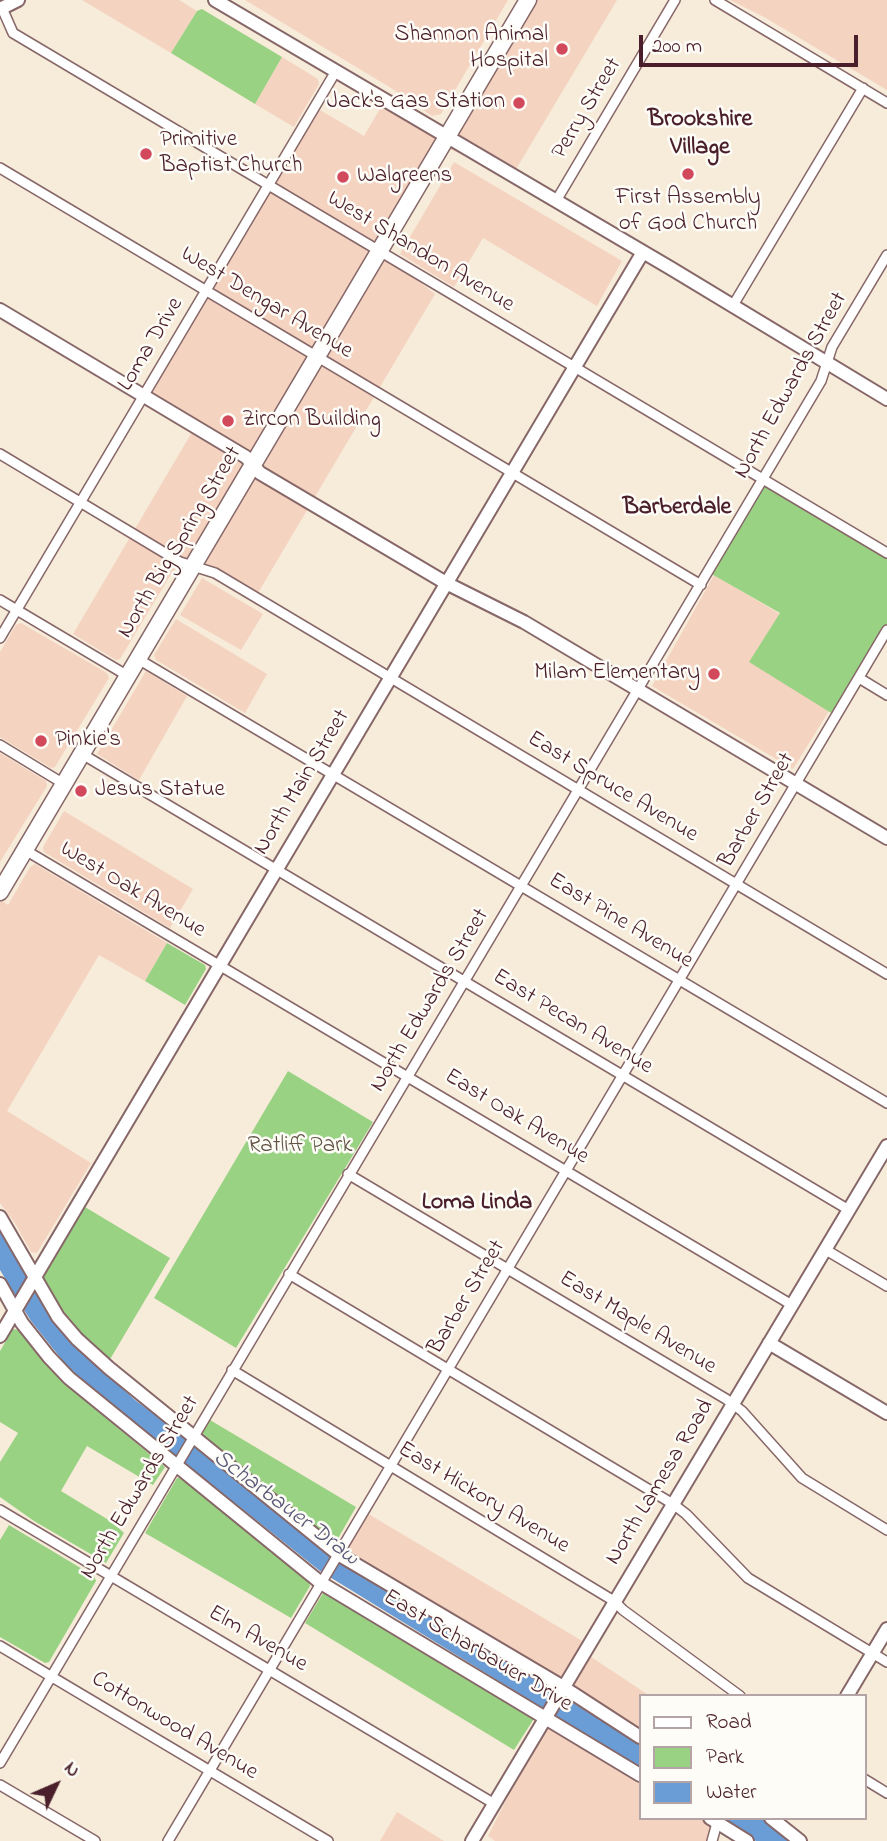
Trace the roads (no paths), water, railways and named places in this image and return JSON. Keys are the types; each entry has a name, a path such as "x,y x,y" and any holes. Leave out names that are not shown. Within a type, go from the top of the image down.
{"highway":[{"name":"North Big Spring Street","path":"0,891 528,0"}],"main road":[{"path":"1,8 18,0"},
{"path":"215,0 887,399"},
{"name":"North Main Street","path":"0,1336 643,253"},
{"path":"0,310 246,457 260,473 446,583 524,622 887,838"},
{"name":"North Lamesa Road","path":"471,1841 885,1153"},
{"name":"East Scharbauer Drive","path":"0,1217 58,1317 77,1339 338,1555 638,1736"},
{"name":"East Scharbauer Drive","path":"0,1284 44,1352 69,1378 321,1583 638,1774"},
{"path":"769,1343 887,1413"},
{"path":"849,1694 887,1629"},
{"path":"714,1820 747,1841"},
{"path":"774,1820 800,1841"}],"street":[{"name":"Perry Street","path":"556,201 675,0"},
{"path":"715,0 887,103"},
{"name":"West Shandon Avenue","path":"1,8 13,33 29,43 887,553"},
{"name":"Loma Drive","path":"0,638 336,71"},
{"path":"732,307 863,88"},
{"name":"West Dengar Avenue","path":"0,168 701,585"},
{"name":"North Edwards Street","path":"0,1763 763,480 821,381 832,347 887,255"},
{"name":"East Spruce Avenue","path":"0,454 180,562 215,573 887,975"},
{"path":"0,600 128,676"},
{"name":"Barber Street","path":"168,1841 887,630"},
{"name":"East Pine Avenue","path":"138,659 887,1103"},
{"path":"859,678 887,695"},
{"path":"0,745 64,784"},
{"name":"East Pecan Avenue","path":"82,754 849,1210"},
{"name":"West Oak Avenue","path":"25,850 220,966"},
{"name":"East Oak Avenue","path":"220,966 792,1305"},
{"name":"East Maple Avenue","path":"348,1174 733,1404 809,1483 887,1530"},
{"path":"825,1250 887,1286"},
{"path":"289,1274 673,1504 748,1578 887,1662"},
{"name":"East Hickory Avenue","path":"232,1370 614,1601 737,1694"},
{"name":"Elm Avenue","path":"0,1510 494,1803"},
{"name":"Cottonwood Avenue","path":"0,1646 328,1841"},
{"path":"866,1780 887,1793"},
{"path":"0,1785 94,1841"},
{"path":"712,1841 714,1820"}],"water":[{"path":"0,1225 36,1293 70,1341 135,1400 197,1446 330,1554 638,1743 638,1767 320,1571 67,1366 31,1321 0,1270"},
{"path":"723,1820 764,1820 793,1841 756,1841"}],"place":[{"name":"Shannon Animal Hospital","path":"562,49"},
{"name":"Jack's Gas Station","path":"519,103"},
{"name":"Primitive Baptist Church","path":"146,154"},
{"name":"First Assembly of God Church","path":"688,174"},
{"name":"Walgreens","path":"343,177"},
{"name":"Zircon Building","path":"228,421"},
{"name":"Milam Elementary","path":"714,674"},
{"name":"Pinkie's","path":"41,741"},
{"name":"Jesus Statue","path":"81,791"}],"district":[{"name":"Brookshire Village","path":"700,135"},
{"name":"Barberdale","path":"677,509"},
{"name":"Loma Linda","path":"477,1204"}],"park label":[{"name":"Ratliff Park","path":"300,1147"}],"water label":[{"name":"Scharbauer Draw","path":"285,1509"}]}
